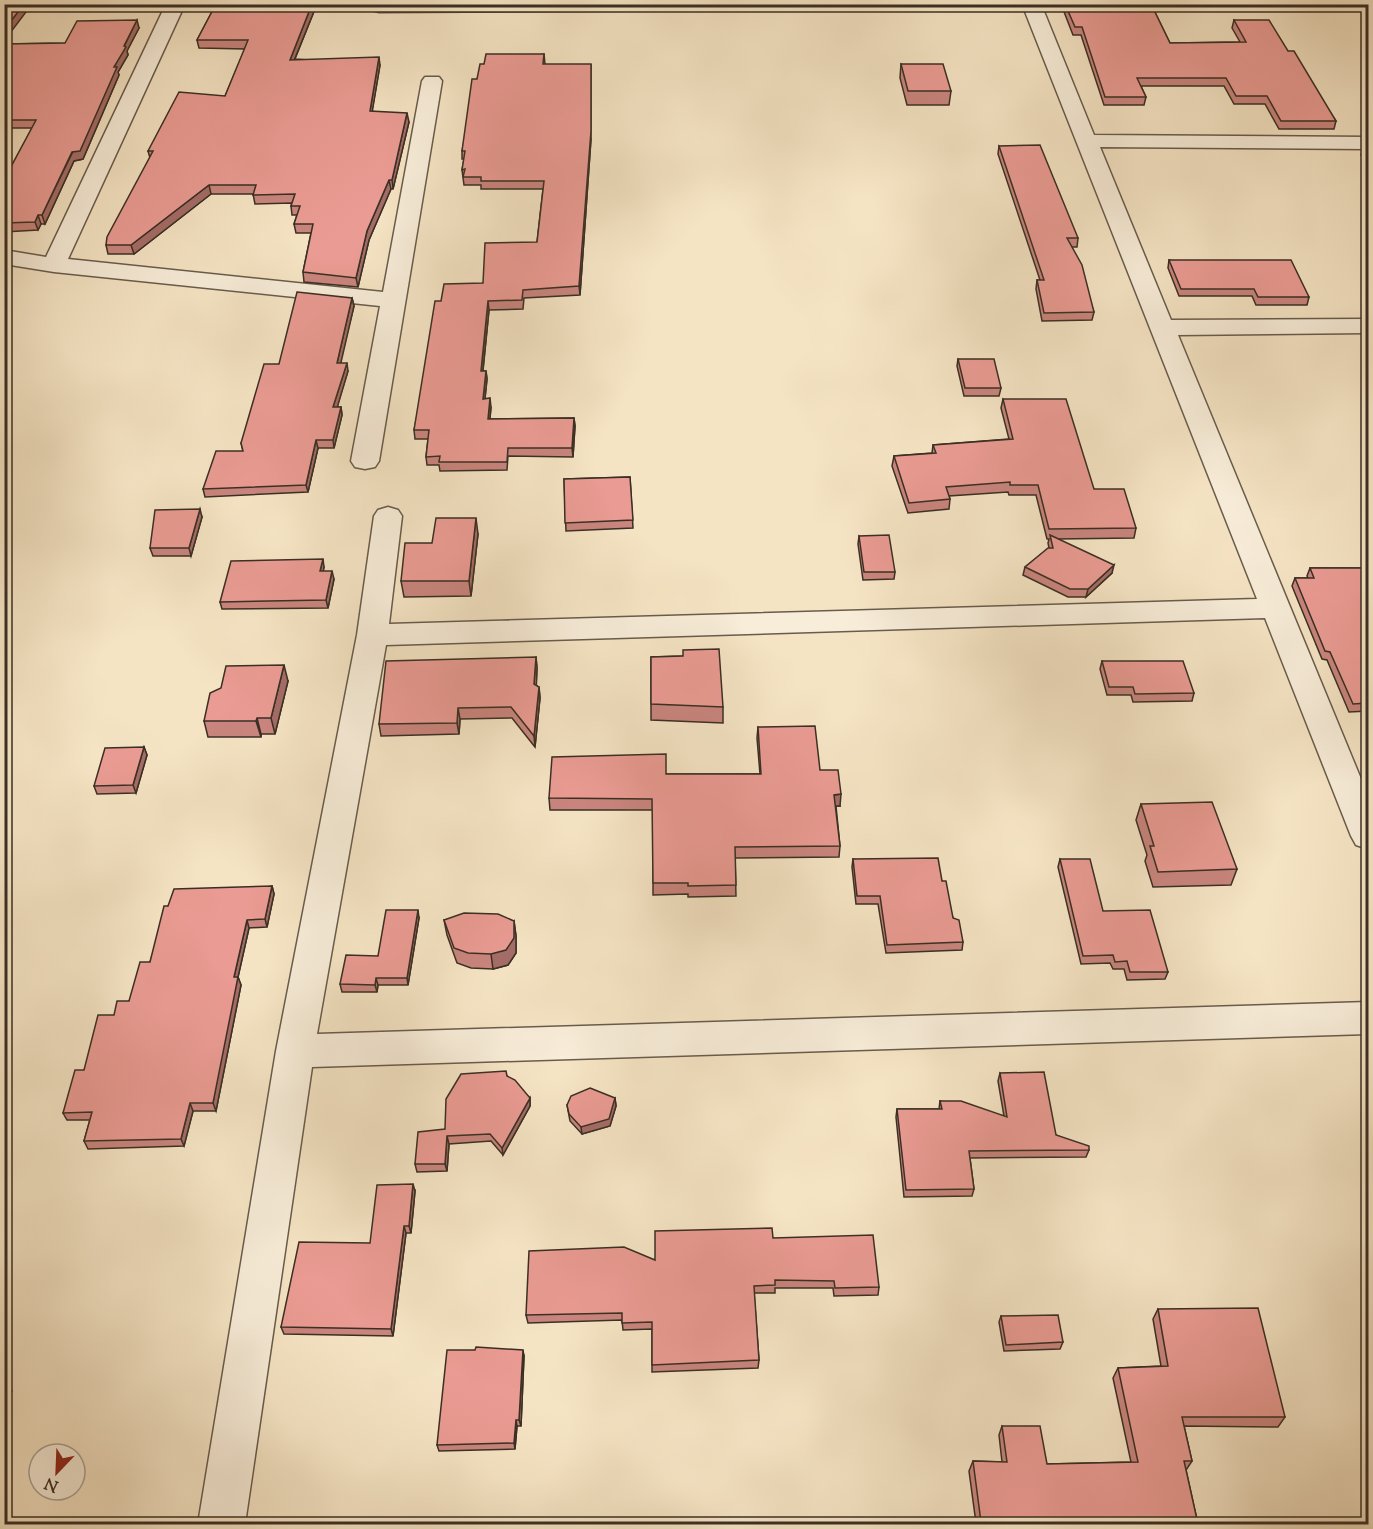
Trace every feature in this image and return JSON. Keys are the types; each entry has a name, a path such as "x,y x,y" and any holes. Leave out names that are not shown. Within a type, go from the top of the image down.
{"street":[{"path":"54,265 176,4"},
{"path":"379,6 711,4"},
{"path":"1030,4 1368,836"},
{"path":"365,461 432,81"},
{"path":"1086,141 1368,143"},
{"path":"4,257 54,265 392,300"},
{"path":"1162,328 1368,326"},
{"path":"221,1524 295,1051 372,635 388,516"},
{"path":"372,635 1276,608"},
{"path":"295,1051 1368,1018"}],"building":[{"path":"4,4 24,4 4,30"},
{"path":"216,4 312,4 290,60 379,57 370,111 407,113 392,180 389,180 367,231 356,278 303,272 313,224 294,224 300,206 291,206 295,194 253,195 256,185 209,185 131,245 106,245 107,237 153,151 148,151 179,92 225,96 248,40 197,40"},
{"path":"1065,4 1151,4 1170,43 1246,42 1234,20 1269,20 1288,51 1294,51 1336,121 1281,121 1267,96 1236,96 1226,78 1137,78 1146,97 1105,97 1082,27 1075,27"},
{"path":"137,20 124,46 126,47 114,67 117,67 80,151 72,152 42,215 38,215 35,222 4,223 4,180 36,120 4,120 4,44 65,43 77,21"},
{"path":"486,54 544,54 543,64 591,64 591,131 579,286 523,290 522,300 488,301 481,371 486,371 483,399 490,398 488,419 574,418 572,448 508,448 507,462 439,462 440,456 426,457 429,430 414,430 435,301 441,301 444,284 483,283 485,243 537,242 544,181 481,181 481,177 463,177 465,151 462,151 472,79 477,79 480,64 484,64"},
{"path":"901,64 943,64 951,91 908,91"},
{"path":"1040,145 1078,238 1067,238 1082,265 1094,312 1044,313 1037,280 1044,280 999,146"},
{"path":"1169,260 1291,260 1309,297 1258,297 1254,289 1181,289"},
{"path":"297,292 352,298 337,363 347,363 333,407 341,407 333,440 316,440 306,485 203,489 216,451 243,451 241,443 264,364 279,364"},
{"path":"958,359 994,359 1001,388 965,388"},
{"path":"1003,399 1066,399 1094,489 1124,489 1136,528 1049,529 1038,485 1010,485 1010,482 946,487 950,499 909,503 894,456 936,453 933,445 1013,439"},
{"path":"630,477 633,520 565,523 564,479"},
{"path":"200,509 189,548 150,548 155,510"},
{"path":"436,518 476,518 469,581 401,581 405,543 432,543"},
{"path":"889,535 895,572 864,572 859,536"},
{"path":"1050,535 1114,565 1088,589 1070,589 1025,567 1048,548 1053,548"},
{"path":"323,559 320,571 332,571 326,600 220,602 231,561"},
{"path":"1310,568 1368,568 1368,703 1353,704 1330,652 1325,651 1295,578 1314,578"},
{"path":"719,649 723,707 651,704 651,657 683,656 683,650"},
{"path":"536,657 534,684 539,687 534,736 511,707 458,708 457,723 379,724 386,661"},
{"path":"1102,661 1183,661 1194,693 1135,694 1133,687 1109,687"},
{"path":"284,665 271,718 257,718 256,721 204,721 210,693 221,688 226,666"},
{"path":"815,726 820,770 838,770 841,794 834,795 840,846 735,847 736,885 688,886 688,883 653,883 652,799 549,798 552,757 666,754 666,774 761,774 758,727"},
{"path":"144,747 133,785 94,786 105,748"},
{"path":"1212,802 1237,869 1158,872 1150,846 1154,846 1141,804"},
{"path":"938,858 942,881 946,881 953,918 959,920 963,942 887,945 880,896 857,896 853,859"},
{"path":"1060,859 1090,859 1103,911 1150,910 1168,972 1130,972 1127,961 1115,962 1113,955 1083,956"},
{"path":"272,886 265,919 247,920 234,977 238,977 213,1103 190,1103 181,1139 84,1141 92,1112 63,1113 75,1070 84,1070 98,1015 114,1015 117,1001 129,1001 140,962 150,962 164,906 168,906 174,889"},
{"path":"386,910 418,910 407,978 376,978 375,985 340,984 346,955 378,956"},
{"path":"464,913 498,914 514,921 514,938 506,950 491,954 468,953 454,948 444,920"},
{"path":"506,1071 507,1076 515,1080 530,1098 502,1148 490,1134 447,1136 445,1164 415,1164 418,1132 445,1129 446,1099 461,1074"},
{"path":"1044,1072 1056,1135 1089,1146 1089,1150 969,1151 974,1189 906,1190 897,1109 942,1109 940,1101 961,1101 1007,1117 1000,1073"},
{"path":"590,1088 615,1098 609,1119 581,1127 569,1114 567,1105 571,1096"},
{"path":"413,1184 409,1226 404,1226 391,1329 281,1327 299,1242 370,1243 377,1185"},
{"path":"772,1228 773,1238 873,1235 879,1287 835,1288 834,1281 775,1280 775,1285 754,1286 759,1360 652,1365 652,1322 622,1323 622,1313 526,1315 529,1251 624,1247 655,1260 655,1231"},
{"path":"1258,1308 1285,1417 1182,1417 1192,1461 1184,1461 1198,1524 956,1524 981,1522 973,1461 1007,1462 1002,1426 1040,1426 1047,1464 1138,1462 1118,1368 1168,1366 1158,1309"},
{"path":"1058,1315 1063,1342 1006,1345 1001,1316"},
{"path":"476,1347 523,1350 519,1420 516,1420 514,1443 437,1445 447,1350 475,1350"}]}
